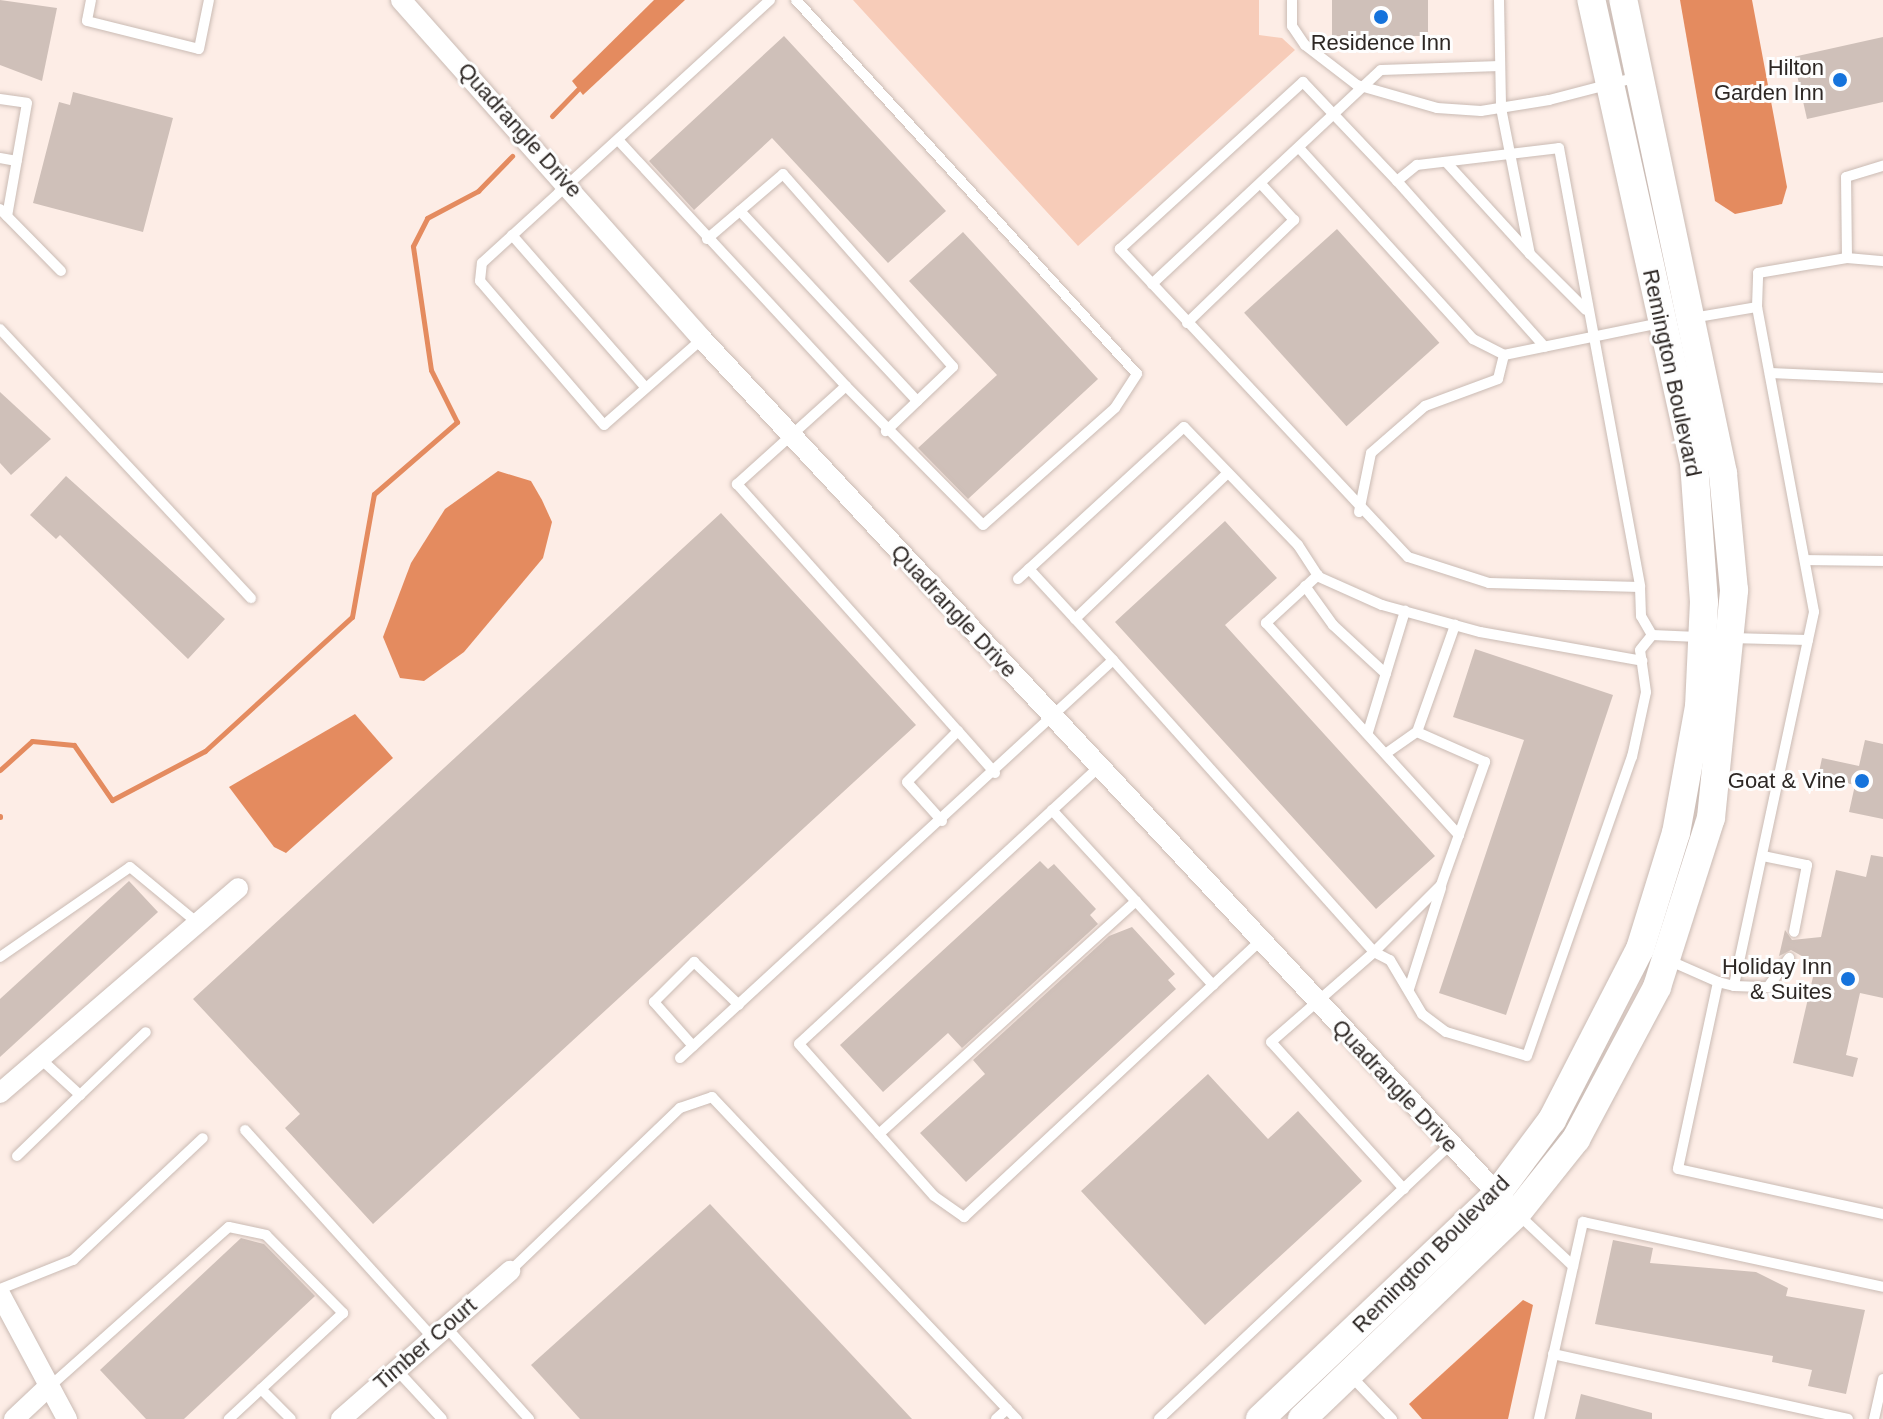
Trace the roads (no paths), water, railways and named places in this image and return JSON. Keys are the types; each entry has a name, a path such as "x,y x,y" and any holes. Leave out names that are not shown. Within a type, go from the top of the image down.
{"street":[{"name":"Quadrangle Drive","path":"401,0 572,186 702,339 791,436 1507,1204"},
{"name":"Remington Boulevard","path":"1302,1419 1349,1374 1598,1102 1667,960 1711,818 1732,638 1723,473 1610,84 1591,0"},
{"name":"Remington Boulevard","path":"1260,1419 1507,1204 1640,949 1676,833 1699,707 1702,637 1694,463 1677,321 1639,77 1623,0"},
{"path":"0,1093 44,1062 238,888"},
{"name":"Timber Court","path":"341,1419 395,1368 510,1271"},
{"path":"0,1292 46,1389 67,1419"},
{"path":"14,1419 46,1389"}],"lane":[{"path":"91,0 87,21 199,49 209,0"},
{"path":"702,339 604,425 518,330 480,281 482,263 572,186 770,0"},
{"path":"620,142 886,431 983,525 1115,408 1137,374 796,0"},
{"path":"1292,0 1292,26 1305,45 1357,85 1437,108 1501,108 1639,77"},
{"path":"1499,0 1501,108 1530,254"},
{"path":"1152,284 1335,118 1357,85 1381,70 1500,66"},
{"path":"1545,347 1397,181 1303,82 1120,249 1359,512 1408,557 1449,575 1640,587"},
{"path":"0,99 27,103 4,212 61,271"},
{"path":"1397,181 1417,165 1559,148 1586,310 1640,587 1641,616 1652,635"},
{"path":"1301,150 1473,339 1504,355 1757,307"},
{"path":"0,158 17,161"},
{"path":"1446,162 1586,310"},
{"path":"1847,258 1846,177 1883,166"},
{"path":"707,239 783,174 953,367 886,431"},
{"path":"1187,323 1294,220 1262,185"},
{"path":"740,211 917,401"},
{"path":"512,235 646,388"},
{"path":"1734,986 1814,612 1757,307 1758,273 1847,258 1883,261"},
{"path":"0,329 251,598"},
{"path":"1359,512 1371,453 1425,406 1498,379 1504,355"},
{"path":"1770,373 1883,378"},
{"path":"846,386 737,484 995,773"},
{"path":"1018,579 1184,427 1318,575 1405,611 1455,625 1642,661"},
{"path":"1075,619 1228,473"},
{"path":"1805,560 1883,561"},
{"path":"1029,569 1374,952 1390,960 1422,1014 1446,1032 1527,1056 1632,757 1646,692 1642,661 1652,635"},
{"path":"1318,575 1266,623 1388,752 1459,835"},
{"path":"1305,586 1333,625 1386,674"},
{"path":"1368,732 1405,611"},
{"path":"1388,752 1417,732 1455,625"},
{"path":"1652,635 1808,640"},
{"path":"680,1058 995,773 1113,660"},
{"path":"942,821 907,782 958,731"},
{"path":"1409,989 1441,885 1485,762 1417,732"},
{"path":"1099,767 799,1044 934,1196 964,1217 1260,941"},
{"path":"1052,810 1213,985"},
{"path":"1763,856 1807,865 1794,932"},
{"path":"0,957 130,867 199,924"},
{"path":"1404,1189 1271,1042 1374,952 1441,885"},
{"path":"879,1134 1136,901"},
{"path":"1640,949 1734,986 1768,987 1789,958"},
{"path":"693,1046 654,1002 694,962 739,1005"},
{"path":"1718,982 1678,1169 1883,1214"},
{"path":"17,1156 146,1032"},
{"path":"44,1062 80,1095"},
{"path":"510,1271 680,1108 712,1097 1017,1419"},
{"path":"245,1130 438,1331 529,1419"},
{"path":"0,1292 73,1260 203,1138"},
{"path":"1159,1419 1450,1145"},
{"path":"1507,1204 1573,1266"},
{"path":"1539,1419 1583,1222 1883,1287"},
{"path":"46,1389 229,1227 266,1235 343,1313 229,1419"},
{"path":"1553,1354 1848,1419"},
{"path":"395,1368 442,1419"},
{"path":"1349,1374 1392,1419"},
{"path":"1874,1419 1883,1379"},
{"path":"261,1389 291,1419"},
{"path":"996,1419 1007,1409"}],"waterway":[{"path":"552,116 578,89"},
{"path":"0,770 32,741 74,745 112,800 205,751 352,617 374,494 457,422 431,370 413,246 427,218 478,191 512,156"}],"place":[{"name":"Residence Inn","path":"1381,17"},
{"name":"Hilton Garden Inn","path":"1840,80"},
{"name":"Goat & Vine","path":"1862,781"},
{"name":"Holiday Inn & Suites","path":"1848,979"}]}
